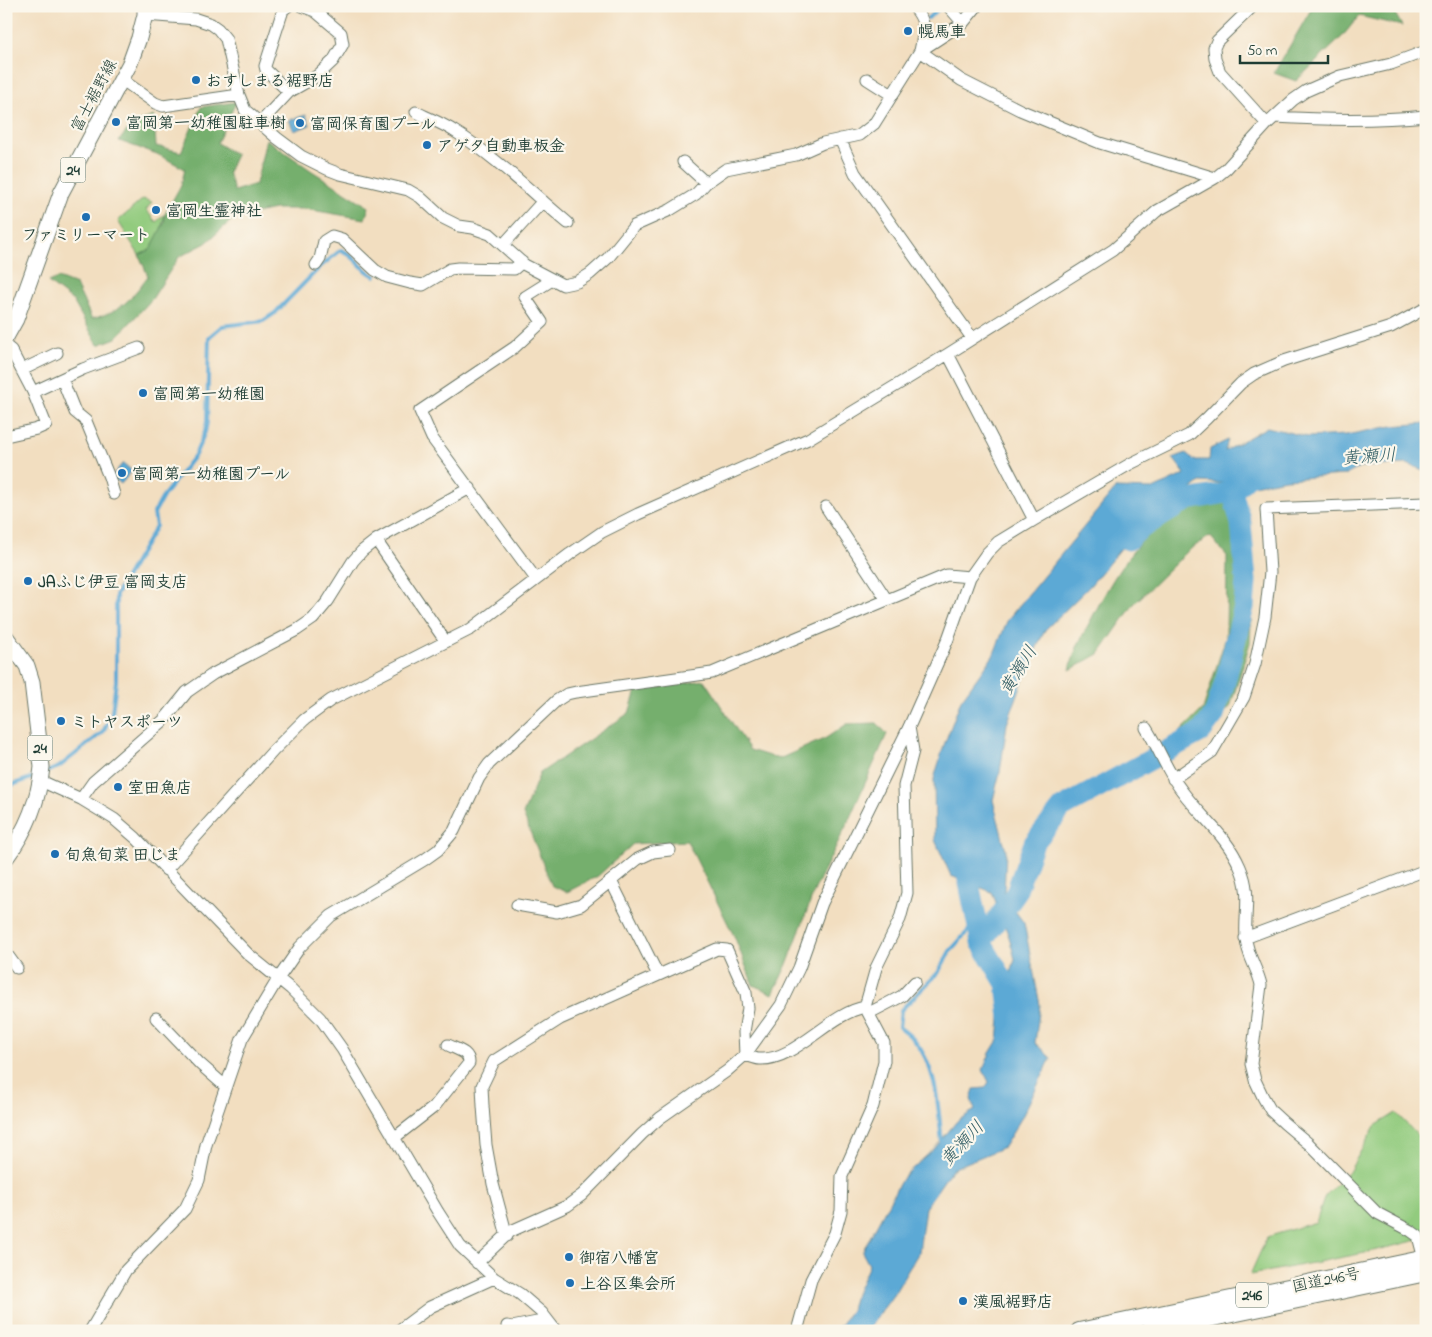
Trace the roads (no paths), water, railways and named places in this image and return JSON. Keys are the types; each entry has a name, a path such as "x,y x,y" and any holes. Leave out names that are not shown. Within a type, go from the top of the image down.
{"highway":[{"name":"国道246号","path":"1079,1331 1425,1264"},
{"name":"国道246号","path":"1151,1331 1425,1264"}],"main road":[{"name":"富士裾野線","path":"6,337 16,319 61,193 121,79 140,38 145,11"},
{"name":"24","path":"6,637 27,666 32,682 42,767 41,781 32,812 12,839 6,858"}],"street":[{"path":"288,6 283,10 266,70 289,92"},
{"path":"260,123 289,92 317,76 332,61 343,44 340,33 314,11 302,6"},
{"path":"145,11 196,19 211,24 218,29 226,39 239,95 245,110 277,138 302,156 340,174 408,190 420,197 443,218 459,226 473,228 490,234 522,262 563,285 577,282 584,278 608,258 634,226 696,194 706,183 726,169 796,155 823,143 860,135 874,124 920,51 924,30 923,21 913,6"},
{"path":"948,6 963,23"},
{"path":"920,51 963,23 977,6"},
{"path":"1253,6 1217,40 1214,48 1215,59 1220,72 1271,120 1390,119 1426,116"},
{"path":"920,51 961,80 1020,110 1100,143 1215,178"},
{"path":"166,870 274,750 304,720 331,700 471,629 536,579 602,532 638,514 808,439 948,354 1113,250 1157,211 1215,178 1226,169 1271,120 1306,91 1340,76 1391,64 1426,51"},
{"path":"121,79 155,103 163,106 239,95"},
{"path":"867,79 892,96"},
{"path":"416,112 453,130 468,140 568,223"},
{"path":"840,139 855,173 972,338"},
{"path":"683,162 706,183"},
{"path":"503,245 543,201"},
{"path":"316,265 320,259 324,241 332,236 342,239 375,270 387,277 410,284 423,285 452,269 514,269 522,262"},
{"path":"536,579 432,438 420,411 515,347 542,322 525,297 552,280"},
{"path":"477,1263 511,1231 567,1206 582,1195 654,1123 727,1071 745,1055 781,1005 799,968 822,903 909,727 948,639 970,577 979,563 998,542 1130,464 1189,434 1241,383 1254,374 1284,361 1391,327 1426,308"},
{"path":"6,346 11,350 22,370 46,425 37,430 6,436"},
{"path":"33,392 83,369 139,348"},
{"path":"22,370 57,354"},
{"path":"948,354 1034,520"},
{"path":"62,379 75,412 86,422 109,477 114,494"},
{"path":"81,799 93,782 164,720 187,692 213,674 297,630 314,618 328,601 353,561 376,540 470,488"},
{"path":"1173,779 1212,752 1244,697 1255,664 1265,617 1270,572 1266,509 1426,503"},
{"path":"826,507 887,600"},
{"path":"376,540 446,642"},
{"path":"90,1331 126,1270 185,1209 199,1180 206,1145 242,1039 278,979 300,947 330,916 438,850 454,831 479,778 489,764 556,701 567,694 712,672 947,575 970,577"},
{"path":"797,1331 811,1280 835,1233 841,1211 842,1176 873,1106 884,1061 884,1043 867,1010 876,968 900,919 907,893 904,786 913,751 909,727"},
{"path":"1146,728 1158,746 1173,779 1228,843 1241,868 1248,896 1246,938 1248,953 1259,976 1261,985 1251,1064 1255,1080 1263,1097 1271,1110 1316,1150 1377,1213 1418,1236 1425,1264"},
{"path":"41,781 81,799 114,819 136,838 248,954 320,1018 342,1049 460,1246 494,1278 520,1294 542,1313 556,1331"},
{"path":"516,905 557,912 581,905 638,859 653,852 670,850"},
{"path":"1246,938 1426,870"},
{"path":"611,881 658,975"},
{"path":"507,1236 493,1184 486,1145 483,1106 482,1086 494,1061 560,1019 717,949 727,950 746,994 748,1008 744,1032 745,1055"},
{"path":"6,953 17,968"},
{"path":"745,1055 760,1059 778,1057 812,1037 839,1017 857,1008 867,1010 902,996 915,982"},
{"path":"156,1018 200,1064 225,1086"},
{"path":"394,1138 434,1107 465,1070 469,1063 469,1058 466,1054 448,1046"},
{"path":"398,1331 430,1307 494,1278"},
{"path":"508,1326 547,1320"}],"water":[{"name":"富岡保育園プール","path":"306,115 310,125 294,131 289,120"},
{"path":"1426,423 1426,471 1407,464 1362,467 1345,475 1286,479 1253,485 1200,482 1128,540 1089,587 1045,630 1029,664 1007,724 1000,772 993,800 1006,851 1004,896 1024,923 1040,1005 1035,1043 1051,1058 1022,1117 1004,1147 952,1169 925,1208 919,1252 894,1294 867,1331 836,1331 851,1310 854,1298 869,1265 862,1252 903,1177 934,1149 957,1121 975,1110 971,1099 974,1089 985,1088 989,1082 983,1070 998,1040 1001,1008 1015,959 992,892 951,876 935,840 934,779 944,745 961,700 993,656 1008,619 1116,488 1153,489 1185,474 1173,458 1186,453 1194,460 1209,460 1210,449 1228,440 1225,451 1267,427 1308,437 1346,435 1392,426"},
{"name":"富岡第一幼稚園プール","path":"123,463 132,471 121,484 112,476"}],"waterway":[{"path":"928,18 942,6"},
{"path":"46,772 59,767 103,732 112,713 116,681 116,595 156,526 154,513 164,495 195,455 205,432 207,422 209,337 222,326 263,321 275,313 320,267 341,250 375,276"},
{"name":"黄瀬川","path":"1128,540 1140,529 1188,500 1232,492 1251,474 1264,471"},
{"name":"黄瀬川","path":"981,942 1015,895 1034,843 1062,808 1201,732 1214,715 1225,682 1244,607 1246,581 1241,523 1232,492"},
{"path":"6,787 37,776"},
{"name":"黄瀬川","path":"963,854 981,942 1006,984 1010,1018"},
{"path":"942,1143 936,1089 928,1063 912,1038 899,1027 901,1010 938,973 950,951 977,921"}],"place":[{"name":"幌馬車","path":"908,31"},
{"name":"おすしまる裾野店","path":"196,80"},
{"name":"富岡第一幼稚園駐車樹","path":"116,122"},
{"name":"富岡保育園プール","path":"300,123"},
{"name":"アゲタ自動車板金","path":"427,145"},
{"name":"富岡生霊神社","path":"156,210"},
{"name":"ファミリーマート","path":"86,217"},
{"name":"富岡第一幼稚園","path":"143,393"},
{"name":"富岡第一幼稚園プール","path":"122,473"},
{"name":"JAふじ伊豆 富岡支店","path":"28,581"},
{"name":"ミトヤスポーツ","path":"61,721"},
{"name":"室田魚店","path":"118,787"},
{"name":"旬魚旬菜 田じま","path":"55,854"},
{"name":"御宿八幡宮","path":"569,1257"},
{"name":"上谷区集会所","path":"570,1283"},
{"name":"漢風裾野店","path":"963,1301"}]}
